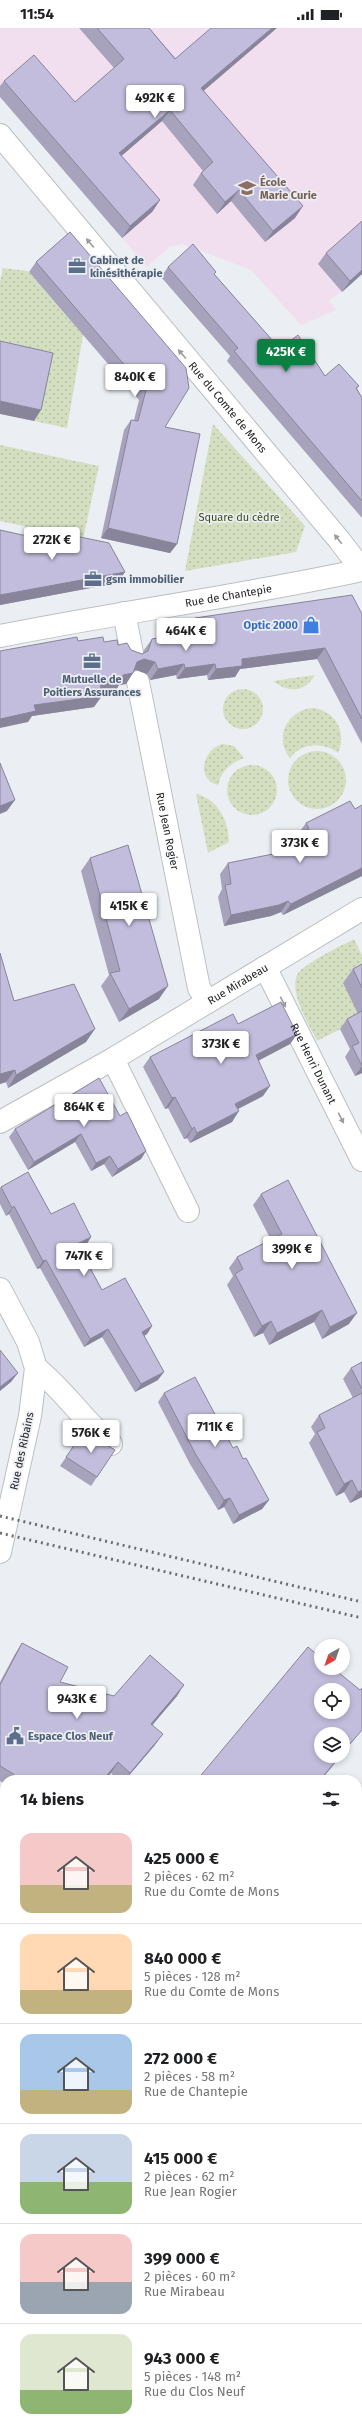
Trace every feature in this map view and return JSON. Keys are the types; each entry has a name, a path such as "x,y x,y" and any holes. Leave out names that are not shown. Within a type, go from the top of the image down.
{"street":[{"name":"Rue du Comte de Mons","path":"0,135 340,541 362,570"},
{"name":"Rue de Chantepie","path":"0,636 124,613 308,582 362,570"},
{"path":"124,613 132,653"},
{"name":"Rue Jean Rogier","path":"138,682 199,988 208,1002"},
{"name":"Rue Mirabeau","path":"0,1122 113,1059 362,909"},
{"name":"Rue Henri Dunant","path":"265,967 362,1160"},
{"path":"113,1059 188,1211"},
{"name":"Rue des Ribains","path":"0,1289 28,1342 36,1368 30,1416 2,1543"},
{"path":"36,1368 65,1394 84,1418 111,1444"}],"shaded area":[{"name":"École Marie Curie","path":"0,28 362,28 362,274 329,301 336,310 301,325 251,270 183,244 171,246 147,267 122,238 151,212 0,89"}],"green space":[{"path":"3,268 28,271 83,335 67,428 34,421 46,363 0,353 0,282"},
{"name":"Square du cèdre","path":"213,424 305,526 296,552 185,571"},
{"path":"0,445 99,466 83,539 0,521"},
{"path":"315,675 306,685 296,689 285,688 273,681"},
{"path":"243,689 251,691 257,695 261,701 263,709 261,717 257,723 251,727 243,729 235,727 229,723 225,717 223,709 225,701 229,695 235,691"},
{"path":"314,708 322,710 334,718 338,724 341,738 338,753 326,747 313,745 301,749 290,758 285,750 283,741 283,733 286,726 290,719 297,713"},
{"path":"223,744 234,746 244,758 227,768 219,780 218,785 211,782 206,777 204,764 211,751"},
{"path":"311,751 323,751 338,759 346,774 346,786 338,801 323,809 311,809 296,801 288,786 288,774 296,759"},
{"path":"247,765 257,765 270,772 277,785 277,795 270,808 257,815 247,815 238,811 231,804 227,795 227,785 231,776 238,769"},
{"path":"196,794 204,796 216,806 221,812 227,827 229,842 208,853"},
{"path":"354,939 362,955 360,1019 317,1041 299,1004 295,984 297,976 302,969 314,961"}],"building":[{"path":"97,28 149,28 175,59 211,28 272,28 201,88 303,206 273,231 239,190 225,202 201,173 213,162 170,110 119,153 160,200 130,226 4,81 34,55 75,102 124,59"},
{"path":"362,221 362,270 350,281 326,253"},
{"path":"70,232 186,368 189,388 165,427 200,434 177,544 108,528 131,420 138,421 146,390 36,262"},
{"path":"193,244 216,272 214,274 280,349 298,335 325,376 339,364 359,386 356,388 362,398 362,501 234,351 238,348 168,267"},
{"path":"0,341 53,353 41,410 0,401"},
{"path":"0,530 58,543 61,533 109,543 125,572 0,595"},
{"path":"352,595 362,614 362,719 325,648 242,659 242,666 216,669 215,664 185,668 184,664 158,669 155,662 144,659 137,662 133,673 123,675 123,679 100,682 102,696 34,705 36,711 0,719 0,651 77,637 78,641 103,637 104,642 117,640 118,645 127,643 131,650 142,654 148,651 152,639 180,634 179,628 196,625 195,618"},
{"path":"0,763 15,800 0,806"},
{"path":"350,801 355,809 362,805 362,868 291,904 288,901 279,905 231,915 225,885 231,884 228,863 298,849 292,838 309,829 306,823"},
{"path":"128,845 168,986 129,1009 110,973 120,971 90,858"},
{"path":"0,953 14,1001 74,984 95,1029 16,1075 15,1070 0,1074"},
{"path":"362,964 362,988 353,969"},
{"path":"281,1002 297,1034 256,1055 270,1086 235,1104 239,1111 197,1133 194,1127 192,1129 175,1097 172,1098 150,1057 233,1014 238,1024"},
{"path":"362,1011 362,1066 352,1046 359,1043 347,1019"},
{"path":"99,1078 120,1116 127,1112 146,1151 118,1169 110,1156 96,1163 81,1134 34,1162 15,1129"},
{"path":"28,1172 51,1214 74,1203 91,1237 77,1244 102,1290 125,1278 152,1326 142,1332 164,1372 141,1384 108,1329 90,1339 46,1260 43,1261 14,1206 12,1208 1,1187"},
{"path":"288,1180 357,1313 330,1327 322,1310 277,1333 271,1321 262,1326 235,1274 243,1269 237,1257 282,1234 261,1194"},
{"path":"0,1350 18,1373 0,1387"},
{"path":"362,1362 362,1389 351,1368"},
{"path":"195,1377 233,1448 237,1446 243,1459 246,1458 269,1500 239,1515 230,1498 224,1500 196,1455 164,1393"},
{"path":"362,1393 362,1490 358,1492 352,1480 344,1484 317,1432 325,1428 319,1415"},
{"path":"84,1431 115,1450 97,1477 66,1457"},
{"path":"22,1643 68,1667 60,1682 114,1696 150,1655 184,1685 151,1724 163,1734 130,1773 118,1762 107,1775 14,1775 0,1766 0,1685"},
{"path":"308,1647 314,1652 314,1675 342,1675 360,1690 362,1688 362,1730 350,1744 350,1727 314,1727 314,1763 334,1763 324,1775 201,1775"}],"railway":[{"path":"0,1516 362,1602"},
{"path":"0,1533 362,1618"}],"place":[{"name":"École Marie Curie","path":"247,188"},
{"name":"Cabinet de kinésithérapie","path":"77,266"},
{"name":"gsm immobilier","path":"93,579"},
{"name":"Optic 2000","path":"311,625"},
{"name":"Mutuelle de Poitiers Assurances","path":"92,661"},
{"name":"Espace Clos Neuf","path":"15,1736"}]}
